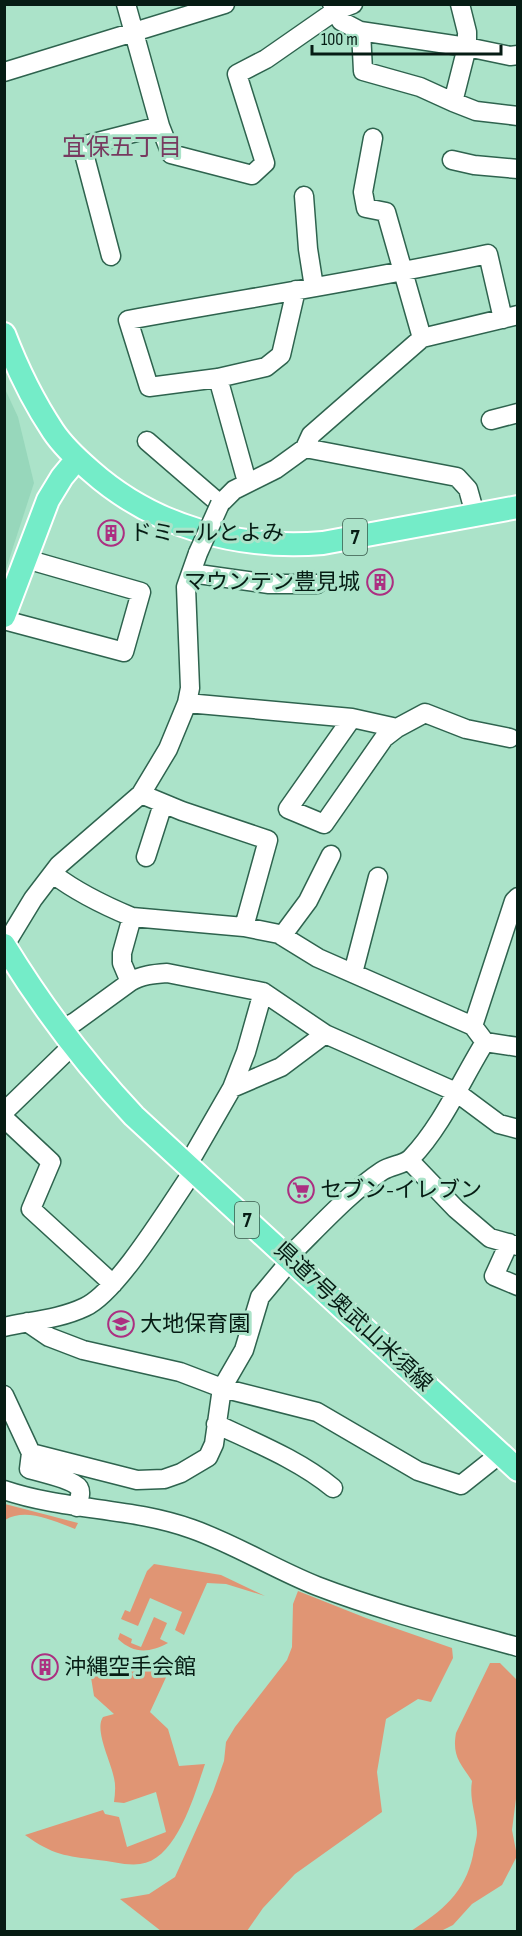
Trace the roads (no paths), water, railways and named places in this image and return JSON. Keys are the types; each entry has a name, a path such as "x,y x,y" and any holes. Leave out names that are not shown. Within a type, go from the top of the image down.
{"main road":[{"name":"7","path":"4,334 15,363 53,432 77,459 107,485 156,515 191,529 250,542 301,545 323,543 518,507"},
{"path":"4,618 48,500 62,477 77,459"},
{"name":"県道7号奥武山米須線","path":"7,956 66,1038 134,1116 518,1470"}],"street":[{"path":"126,4 160,126 171,154 252,175 265,163 237,74 266,58 333,8 353,4"},
{"path":"4,72 225,4"},
{"path":"453,102 467,47 467,32 460,4"},
{"path":"333,8 341,21 361,31 510,56 518,55"},
{"path":"361,31 363,71 420,87 476,111 518,116"},
{"path":"111,256 82,146 160,126"},
{"path":"373,138 363,192 366,208 386,212 422,338"},
{"path":"452,160 474,165 518,169"},
{"path":"7,956 33,899 59,865 141,794 168,749 187,703 190,688 186,587 220,504 234,490 276,469 305,448 311,435 422,338 510,317 488,254 403,272 305,289 128,320 149,387 218,378 266,367 281,355 305,289 308,249 304,196"},
{"path":"218,378 247,482"},
{"path":"491,420 518,413"},
{"path":"147,441 220,504"},
{"path":"305,448 457,477 468,489 475,514"},
{"path":"4,618 124,652 141,592 26,559"},
{"path":"191,573 269,584 317,584"},
{"path":"187,703 352,718 397,728"},
{"path":"352,718 288,809 324,824 384,738 425,713 466,729 510,738"},
{"path":"141,794 268,840 244,927"},
{"path":"146,857 164,804"},
{"path":"282,936 308,901 331,855"},
{"path":"53,874 94,901 132,917 244,927 282,936 318,958 474,1026 484,1042 518,1047"},
{"path":"353,973 378,877"},
{"path":"474,1026 514,901 518,897"},
{"path":"130,982 122,963 122,953 132,917"},
{"path":"4,1112 66,1038 75,1022 138,977 167,972 263,992 324,1034 456,1092 499,1124 518,1129"},
{"path":"4,1327 62,1316 88,1306 113,1284 189,1166 232,1088 246,1052 263,992"},
{"path":"232,1088 281,1067 324,1034"},
{"path":"31,1453 137,1479 164,1479 181,1473 208,1457 214,1444 222,1388 244,1350 260,1297 285,1267 288,1257 354,1194 383,1170 410,1160 456,1092 484,1042"},
{"path":"4,1118 51,1162 31,1209 113,1284"},
{"path":"410,1160 456,1209 490,1238 513,1245 494,1276 518,1286"},
{"path":"27,1322 49,1336 83,1350 180,1372 222,1388 317,1412 418,1472 461,1485 500,1454"},
{"path":"4,1395 31,1453 29,1468 78,1487 80,1492 77,1508"},
{"path":"216,1424 282,1456 333,1488"},
{"path":"4,1490 41,1501 151,1517 192,1528 245,1551 283,1571 340,1594 518,1647"}],"place":[{"name":"ドミールとよみ","path":"111,533"},
{"name":"マウンテン豊見城","path":"380,582"},
{"name":"セブン-イレブン","path":"301,1190"},
{"name":"大地保育園","path":"121,1324"},
{"name":"沖縄空手会館","path":"45,1667"}],"district":[{"name":"宜保五丁目","path":"122,147"}]}
